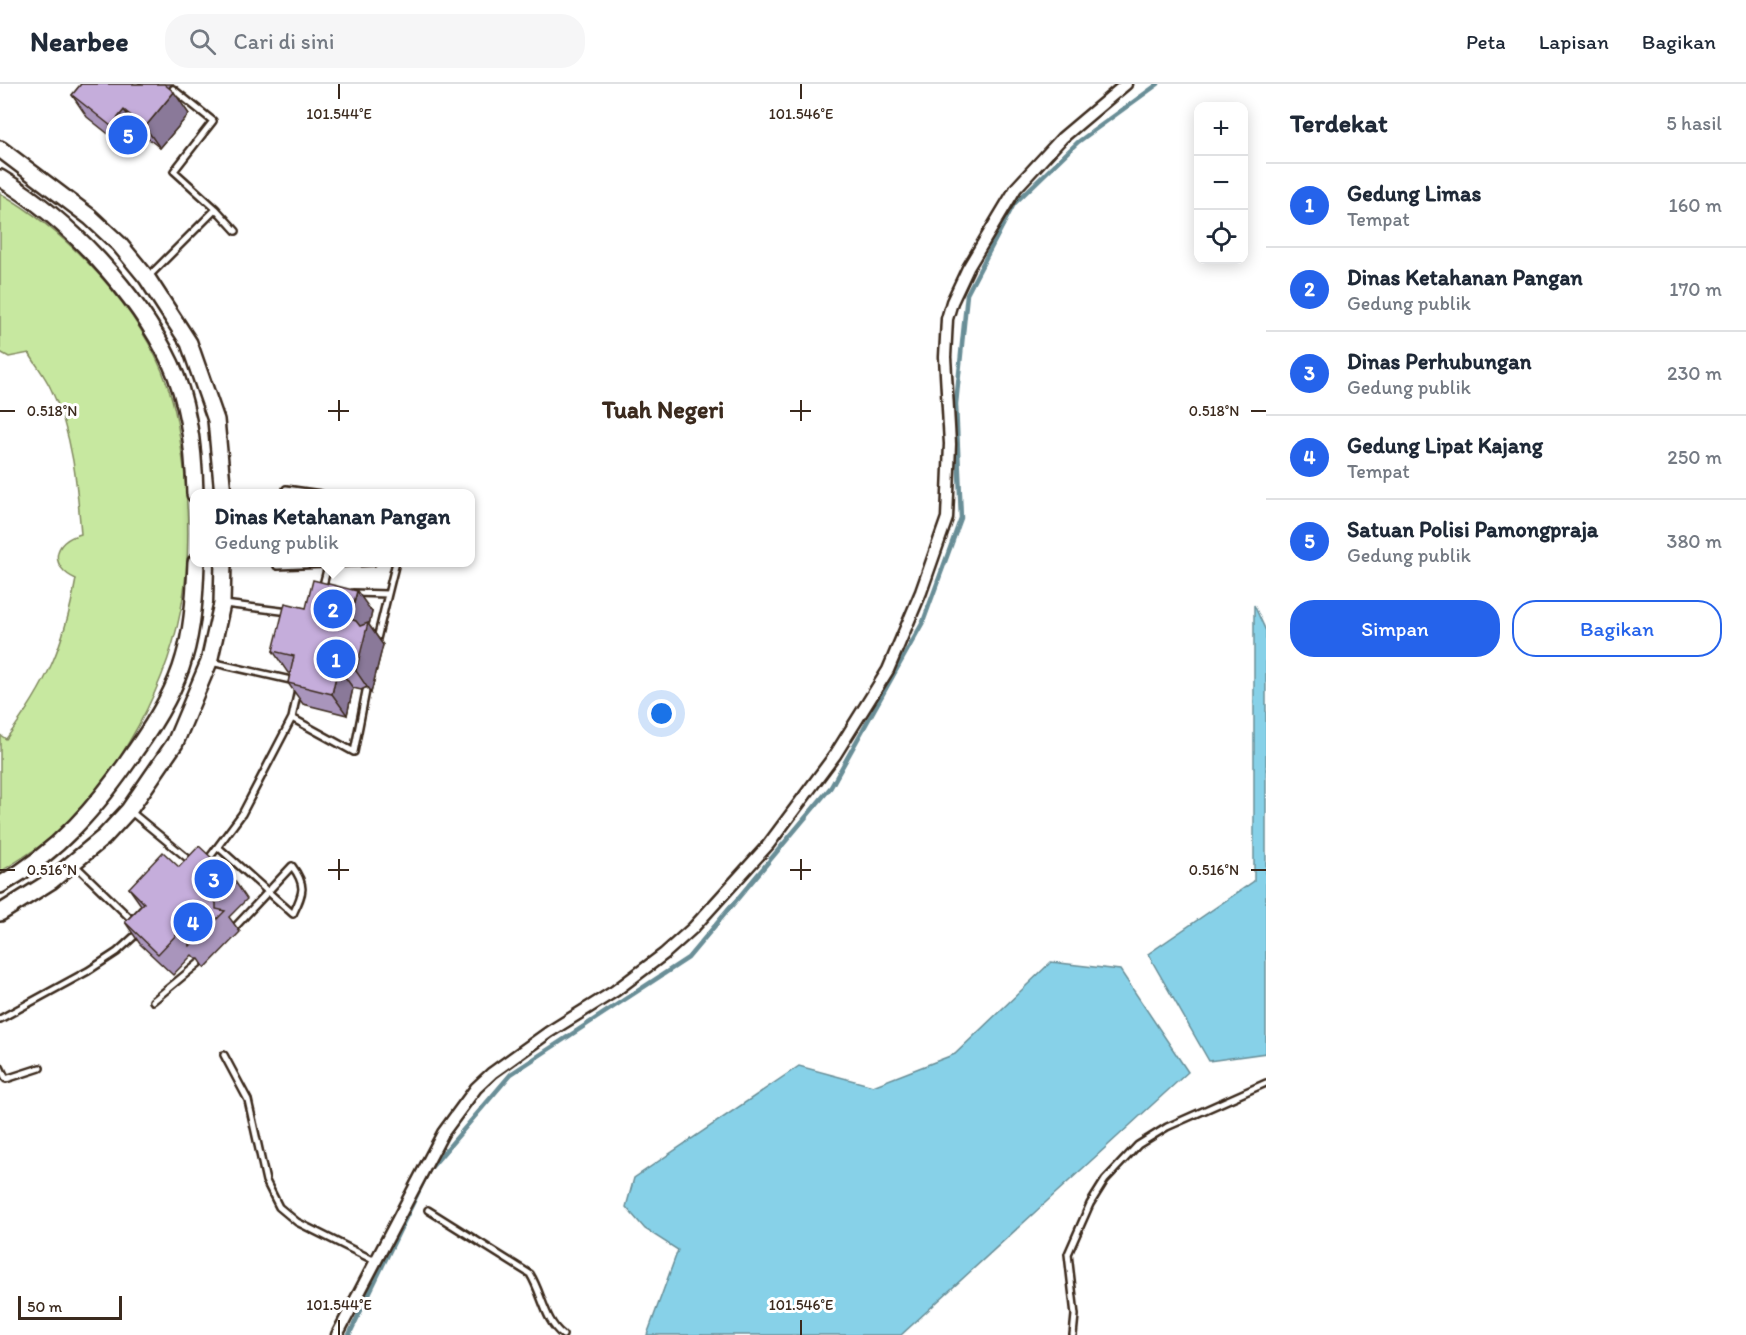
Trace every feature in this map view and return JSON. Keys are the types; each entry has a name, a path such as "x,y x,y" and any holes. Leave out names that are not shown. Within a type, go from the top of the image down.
{"street":[{"path":"338,1335 443,1133 476,1088 492,1073 549,1032 615,991 664,954 693,928 768,845 835,755 888,670 921,592 947,518 950,444 945,357 947,319 952,302 968,268 1016,188 1062,138 1126,84"},
{"path":"0,149 90,217 119,244 147,278 189,343 193,354 216,420 223,489"},
{"path":"21,193 34,173"},
{"path":"0,178 72,234 107,267 139,311 171,365 189,424 195,489"},
{"path":"72,234 90,217"},
{"path":"0,885 36,863 105,796 158,718 184,658 194,599 196,567"},
{"path":"0,913 22,901 74,863 104,837 129,810 176,743 209,662 222,604 223,567"},
{"path":"194,599 222,604"},
{"path":"184,658 209,662"},
{"path":"105,796 129,810"},
{"path":"56,846 74,863"}],"lane":[{"path":"173,89 213,121 174,171 216,209 236,231"},
{"path":"147,278 216,209"},
{"path":"320,600 328,567"},
{"path":"376,643 395,567"},
{"path":"321,592 332,592"},
{"path":"343,592 388,594"},
{"path":"222,604 293,613"},
{"path":"129,810 200,869 242,814 292,718 300,682 209,662"},
{"path":"292,718 354,752 366,692"},
{"path":"218,847 270,892 293,914 302,895 301,878 292,866 270,892 235,927"},
{"path":"0,1019 88,971 117,952 141,930 74,863"},
{"path":"153,1001 200,963"},
{"path":"224,1055 248,1100 266,1181 279,1207 297,1222 376,1262"},
{"path":"0,1067 3,1080 40,1068"},
{"path":"1073,1335 1075,1315 1068,1254 1090,1204 1105,1180 1138,1144 1167,1127 1266,1083"},
{"path":"428,1210 530,1275 549,1316 563,1335"}],"green space":[{"path":"0,193 26,209 76,251 121,301 140,328 167,384 178,425 184,468 188,541 181,610 173,643 162,676 129,742 105,780 76,815 49,839 0,872 0,735 6,739 33,700 52,664 66,625 76,579 61,568 57,555 64,542 81,534 76,478 69,441 51,389 29,353 9,357 0,352"}],"water":[{"path":"1254,605 1266,631 1266,1053 1209,1061 1148,954 1254,881"},
{"path":"1051,962 1120,970 1188,1072 901,1335 647,1335 678,1250 645,1229 626,1207 634,1178 799,1066 873,1086 955,1054"}],"building":[{"path":"81,84 164,84 174,92 145,127 124,110 111,126 72,95"},
{"path":"313,580 357,591 350,619 356,621 360,626 368,623 356,671 352,665 346,669 338,667 332,694 288,683 294,656 273,651 285,603 306,608"},
{"path":"199,846 232,877 212,898 216,903 216,909 225,911 190,946 187,938 181,938 177,934 158,954 125,922 144,903 129,888 163,852 179,867"}],"waterway":[{"path":"349,1335 429,1170 511,1074 688,958 831,787 923,622 961,518 956,404 967,294 1014,204 1078,142 1158,84"}],"place":[{"name":"Satuan Polisi Pamongpraja","path":"128,135"},
{"name":"Dinas Ketahanan Pangan","path":"333,609"},
{"name":"Gedung Limas","path":"336,659"},
{"name":"Dinas Perhubungan","path":"214,879"},
{"name":"Gedung Lipat Kajang","path":"193,922"}],"district":[{"name":"Tuah Negeri","path":"663,409"}]}
